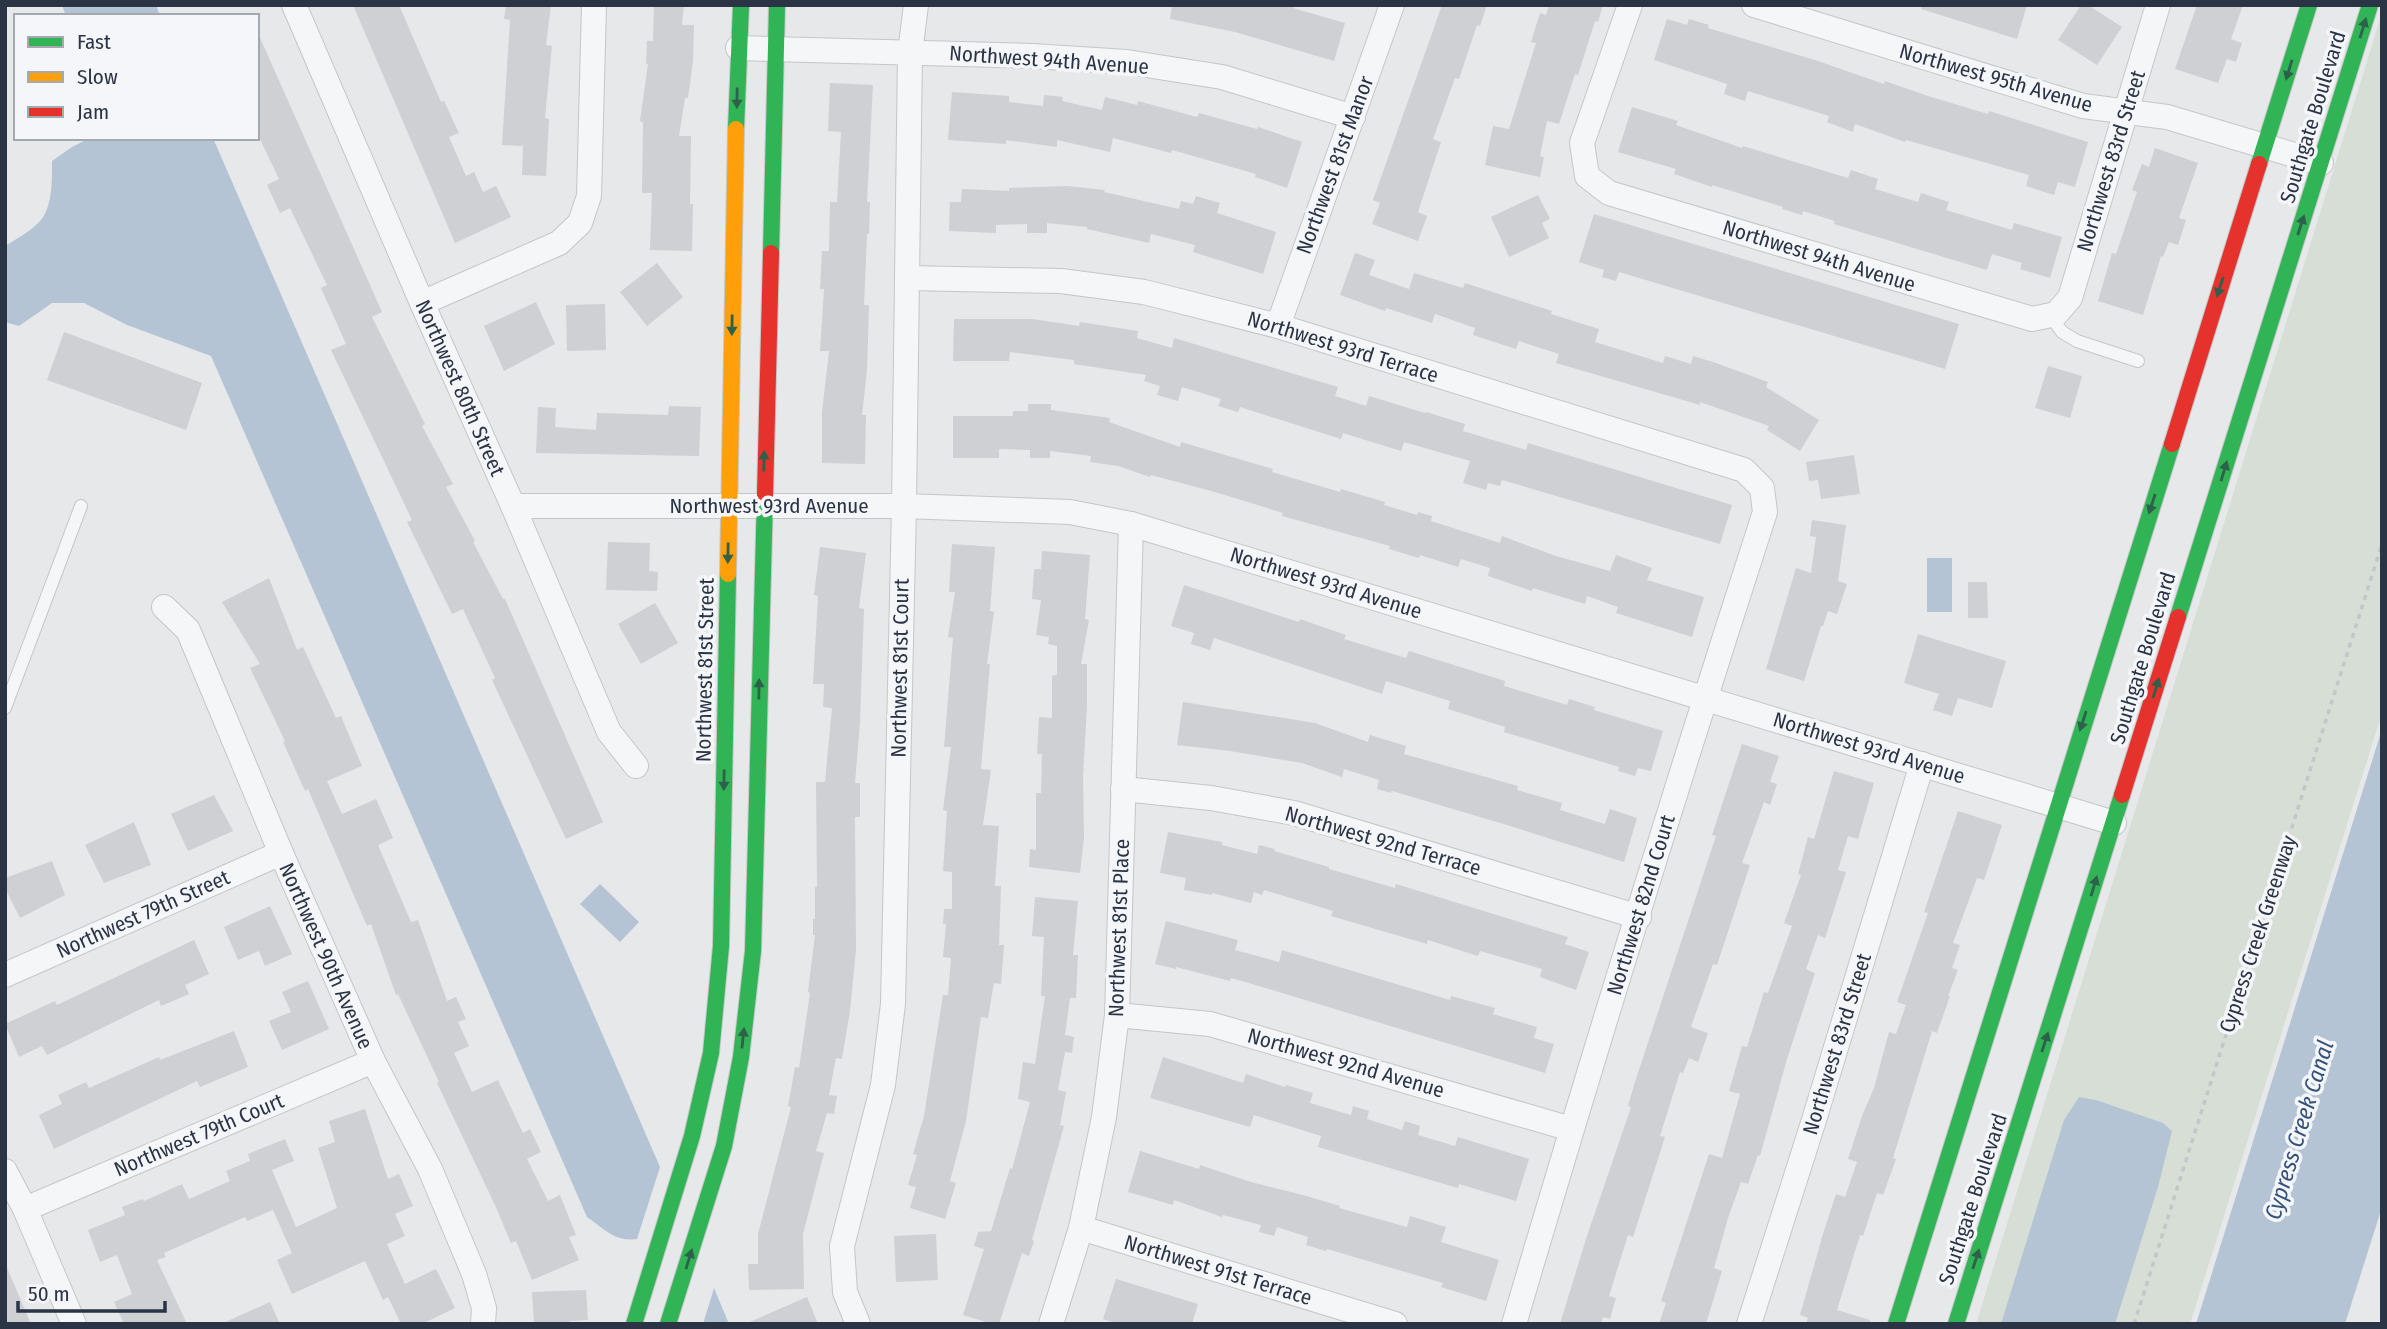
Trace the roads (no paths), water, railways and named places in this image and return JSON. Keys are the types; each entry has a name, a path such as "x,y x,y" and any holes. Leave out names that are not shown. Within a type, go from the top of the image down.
{"main road":[{"name":"Northwest 81st Street","path":"634,1324 692,1136 711,1053 721,946 728,506 741,5"},
{"path":"668,1324 724,1146 741,1057 753,951 777,5"},
{"name":"Southgate Boulevard","path":"1896,1324 2309,5"},
{"name":"Southgate Boulevard","path":"1956,1324 2370,5"}],"street":[{"name":"Northwest 80th Street","path":"294,5 609,732 636,765"},
{"path":"422,303 559,243 580,223 589,196 594,5"},
{"name":"Northwest 81st Court","path":"858,1324 845,1292 842,1246 883,1085 892,1004 904,506 910,53 916,5"},
{"name":"Northwest 81st Manor","path":"1278,326 1392,5"},
{"name":"Northwest 94th Avenue","path":"1630,5 1582,143 1587,176 1609,193 2032,319 2053,315"},
{"name":"Northwest 95th Avenue","path":"1754,5 2082,106 2167,117 2321,163"},
{"name":"Northwest 83rd Street","path":"2053,315 2070,298 2158,5"},
{"name":"Northwest 94th Avenue","path":"738,48 1032,56 1127,62 1222,77 1353,117"},
{"name":"Northwest 93rd Terrace","path":"906,278 1061,281 1144,292 1278,326 1744,470 1762,488"},
{"name":"Northwest 82nd Court","path":"1514,1324 1571,1129 1765,512 1762,488"},
{"name":"Northwest 93rd Avenue","path":"513,506 904,506 1070,512 1131,524 2114,823"},
{"name":"Northwest 81st Place","path":"1051,1324 1081,1228 1104,1117 1117,1015 1131,524"},
{"name":"Northwest 90th Avenue","path":"164,607 188,630 281,853 373,1061 430,1169 474,1273 484,1316"},
{"name":"Northwest 83rd Street","path":"1749,1324 1922,764"},
{"name":"Northwest 92nd Terrace","path":"1123,789 1211,798 1294,813 1639,917"},
{"name":"Northwest 79th Street","path":"5,975 281,853"},
{"name":"Northwest 92nd Avenue","path":"1117,1015 1210,1024 1571,1129"},
{"name":"Northwest 79th Court","path":"25,1209 373,1061"},
{"path":"5,1171 25,1209 74,1324"},
{"name":"Northwest 91st Terrace","path":"1081,1228 1395,1324"}],"lane":[{"path":"2053,315 2062,332 2077,341 2138,361"},
{"path":"5,708 81,506"}],"water":[{"path":"62,5 156,5 159,14 65,14"},
{"path":"86,140 214,140 660,1167 637,1239 616,1237 587,1217 211,356 127,325 84,303 52,303 19,326 5,322 5,246 30,230 42,218 49,203 52,161"},
{"path":"1927,558 1952,558 1952,612 1927,612"},
{"name":"Cypress Creek Canal","path":"2382,729 2382,1207 2345,1324 2196,1324"},
{"path":"600,884 639,922 620,942 580,904"},
{"path":"2079,1097 2096,1100 2163,1123 2172,1131 2158,1187 2115,1324 2001,1324 2064,1120"},
{"path":"714,1288 729,1324 703,1324"}]}
